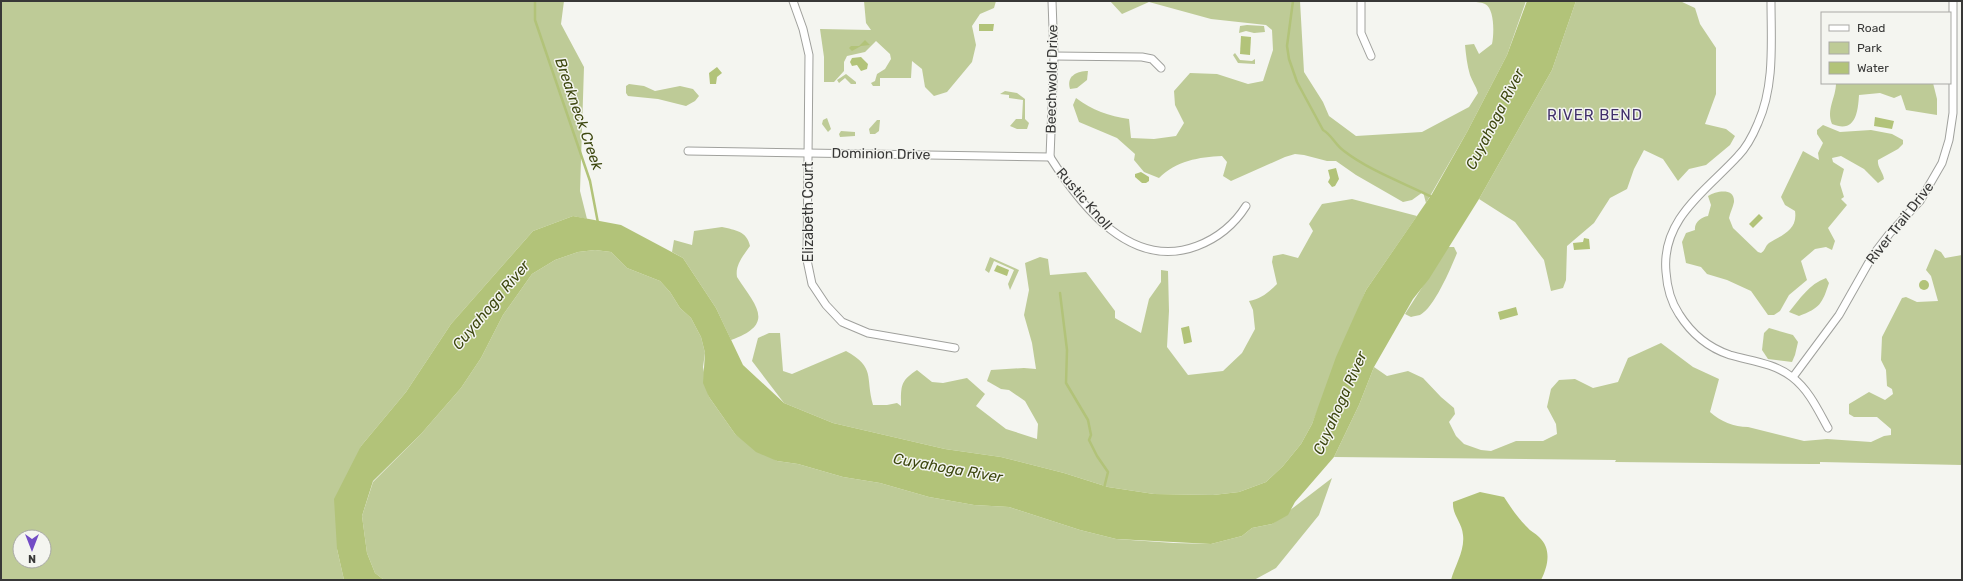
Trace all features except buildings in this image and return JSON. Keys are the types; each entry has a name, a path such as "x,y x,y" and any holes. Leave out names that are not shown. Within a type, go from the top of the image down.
{"street":[{"name":"Elizabeth Court","path":"793,1 803,30 809,55 807,260 812,284 826,306 842,322 868,333 955,348"},
{"name":"Beechwold Drive","path":"1050,157 1054,56 1052,1"},
{"path":"1361,1 1361,33 1371,56"},
{"path":"1771,1 1770,76 1764,110 1753,134 1739,155 1693,200 1679,217 1667,246 1665,268 1668,290 1675,307 1686,324 1698,337 1717,350 1729,355 1766,364 1793,377 1811,398 1828,428"},
{"name":"River Trail Drive","path":"1793,377 1839,316 1873,255 1890,233 1920,200 1942,163 1949,140 1953,113 1953,1"},
{"path":"1054,56 1142,57 1152,60 1161,68"},
{"name":"Dominion Drive","path":"688,151 1050,157"},
{"name":"Rustic Knoll","path":"1050,157 1064,179 1100,221 1124,240 1150,249 1162,251 1183,250 1211,240 1232,225 1246,206"}],"green space":[{"path":"1,1 564,1 561,24 584,67 580,191 587,219 573,216 533,231 451,324 406,392 361,446 337,549 344,580 1,580"},
{"path":"864,1 996,1 994,8 980,14 972,26 976,45 972,62 947,92 934,96 925,87 922,69 912,61 911,78 880,78 880,86 873,86 871,83 875,81 877,74 885,69 891,59 890,54 876,41 865,52 847,56 844,62 844,71 834,82 824,82 824,57 820,29 871,30 866,23"},
{"path":"1110,1 1300,1 1304,72 1323,102 1329,116 1356,136 1422,132 1469,107 1478,93 1469,71 1465,45 1474,44 1479,54 1492,44 1493,35 1491,11 1484,3 1473,1 1526,1 1507,55 1467,132 1426,203 1423,192 1412,200 1403,202 1356,175 1336,161 1327,161 1295,154 1231,181 1223,176 1227,162 1222,156 1205,157 1188,161 1166,172 1159,178 1144,172 1134,160 1135,154 1117,138 1079,122 1073,105 1076,98 1101,112 1129,119 1131,138 1154,139 1176,136 1184,123 1175,105 1174,91 1190,73 1217,74 1248,84 1263,81 1273,50 1272,30 1266,25 1211,19 1149,2 1122,14"},
{"path":"1576,1 1680,1 1695,8 1700,24 1716,48 1716,94 1705,124 1726,129 1735,136 1730,145 1706,165 1689,169 1678,181 1663,159 1644,150 1634,169 1627,189 1610,198 1594,223 1567,246 1566,280 1563,288 1551,291 1544,260 1515,222 1479,199 1552,70"},
{"path":"1240,26 1264,26 1265,32 1254,33 1246,31 1239,33"},
{"path":"1235,53 1240,60 1252,61 1255,59 1255,64 1238,63 1233,55"},
{"path":"1088,71 1087,80 1077,88 1070,89 1069,84 1073,75"},
{"path":"846,74 856,82 856,84 851,84 845,78 839,83 837,80"},
{"path":"629,84 644,86 655,91 680,86 693,89 699,96 695,101 686,106 658,99 628,96 626,93 626,86"},
{"path":"1836,84 1933,84 1937,99 1937,115 1906,110 1901,95 1894,98 1880,93 1859,95 1858,108 1851,123 1846,126 1832,124 1830,113"},
{"path":"1005,91 1017,93 1025,99 1025,119 1029,123 1027,129 1017,129 1010,126 1016,119 1022,119 1023,100 1009,98 1009,95 1000,94"},
{"path":"827,118 831,129 828,132 822,124 823,120"},
{"path":"877,120 880,120 879,131 875,134 870,134 869,129"},
{"path":"1823,125 1840,132 1871,130 1892,134 1903,140 1903,144 1898,149 1878,160 1878,165 1884,179 1878,183 1864,169 1841,156 1832,158 1833,162 1844,169 1840,184 1844,197 1841,199 1847,205 1828,228 1835,241 1832,250 1826,247 1815,249 1801,261 1807,280 1789,295 1780,311 1774,315 1768,315 1751,291 1727,280 1707,274 1701,267 1686,263 1682,242 1686,233 1695,230 1698,221 1708,216 1711,205 1708,196 1720,192 1728,192 1733,197 1734,202 1729,218 1733,228 1758,252 1761,253 1769,243 1788,231 1794,223 1795,211 1785,205 1781,197 1803,151 1819,160 1818,153 1823,143 1817,134 1817,130"},
{"path":"841,131 855,132 855,136 840,137 839,134"},
{"path":"1352,199 1417,216 1366,290 1312,424 1301,444 1283,466 1266,482 1239,492 1213,495 1154,494 1108,487 1064,473 1001,457 945,449 833,423 784,403 752,361 758,338 769,333 780,333 783,371 792,374 846,351 855,357 866,368 873,405 897,403 901,406 901,393 904,381 917,370 932,382 943,383 967,378 985,394 976,406 1006,429 1037,439 1038,424 1025,401 1009,390 1001,389 987,381 991,370 1024,368 1036,369 1032,343 1024,315 1029,290 1025,263 1040,257 1048,259 1050,275 1086,272 1115,311 1115,318 1141,333 1149,299 1161,282 1161,270 1168,271 1169,311 1167,347 1188,375 1223,371 1242,353 1255,329 1253,310 1249,301 1264,295 1277,284 1272,262 1273,256 1283,254 1298,258 1313,231 1309,224 1322,204"},
{"path":"722,227 740,232 748,241 750,246 738,265 737,277 750,296 758,313 758,320 754,327 745,334 731,340 716,308 683,258 672,252 674,240 692,245 694,231"},
{"path":"1448,247 1454,247 1457,253 1431,304 1420,315 1411,317 1405,314"},
{"path":"1935,249 1941,252 1945,258 1962,255 1962,465 1820,462 1820,464 1813,464 1615,462 1616,460 1334,457 1359,405 1374,367 1387,376 1408,371 1423,378 1454,408 1455,414 1449,422 1456,436 1464,444 1481,450 1491,451 1516,441 1543,441 1557,434 1556,424 1547,407 1551,389 1559,380 1575,379 1593,388 1618,382 1628,358 1661,343 1693,367 1719,379 1710,412 1723,421 1732,425 1748,427 1804,441 1827,439 1871,442 1884,436 1891,435 1891,429 1877,417 1854,417 1849,414 1849,404 1869,392 1885,400 1893,394 1892,389 1887,386 1886,370 1881,360 1882,337 1902,298 1906,297 1917,302 1938,301 1931,276 1926,270"},
{"path":"595,250 611,252 627,268 660,281 670,292 680,308 691,318 701,337 705,353 703,367 709,397 735,434 777,461 798,464 843,477 880,483 929,497 974,505 1009,507 1080,530 1116,539 1174,543 1211,544 1242,536 1252,528 1272,524 1332,478 1319,515 1276,568 1254,580 384,580 375,573 367,553 362,516 373,482 421,434 461,388 481,358 503,315 532,274 555,260 578,252"},
{"path":"990,257 1019,270 1010,290 1008,284 1014,270 994,261 989,273 985,270"},
{"path":"1826,278 1829,283 1822,301 1816,308 1799,316 1789,312 1810,288"},
{"path":"1769,328 1793,335 1798,342 1792,362 1768,359 1762,350 1764,333"}],"water":[{"name":"Cuyahoga River","path":"1527,1 1576,1 1552,70 1479,199 1429,279 1413,299 1374,367 1359,405 1334,457 1295,502 1288,515 1272,524 1252,528 1242,536 1211,544 1116,539 1080,530 1009,507 974,505 929,497 880,483 843,477 798,464 777,461 756,452 735,434 709,397 703,383 705,353 701,337 691,318 680,308 670,292 660,281 627,268 611,252 595,250 578,252 555,260 532,274 503,315 481,358 461,388 421,434 373,481 362,516 367,553 375,573 384,580 344,580 337,549 334,499 361,446 406,392 451,324 533,231 573,216 621,225 683,258 716,308 743,365 784,403 833,423 945,449 1001,457 1064,473 1108,487 1154,494 1213,495 1239,492 1266,482 1283,466 1301,444 1312,424 1336,357 1366,290 1432,194 1467,132 1507,55"},
{"path":"979,24 994,24 993,31 979,31"},
{"path":"1241,36 1251,37 1250,55 1240,54"},
{"path":"865,40 870,45 861,46 852,51 849,48 851,46 859,46"},
{"path":"861,57 868,64 867,69 861,71 857,65 852,66 850,62 852,58"},
{"path":"717,67 722,73 717,77 716,84 710,84 709,73"},
{"path":"1875,117 1894,121 1892,129 1874,126"},
{"path":"1336,168 1339,179 1335,186 1332,187 1328,182 1330,178 1328,170"},
{"path":"1141,172 1149,177 1149,181 1146,183 1142,183 1135,177 1135,174"},
{"path":"1759,214 1763,218 1753,228 1749,224"},
{"path":"1584,238 1589,239 1590,249 1574,250 1573,243 1583,242"},
{"path":"997,265 1009,270 1007,276 994,271"},
{"path":"1922,280 1926,280 1928,281 1928,289 1922,290 1919,287 1919,283"},
{"path":"1516,307 1518,315 1500,320 1498,312"},
{"path":"1189,326 1192,342 1184,344 1181,328"},
{"path":"1480,492 1504,497 1521,520 1543,542 1546,547 1548,558 1541,580 1451,580 1463,546 1462,530 1454,511 1453,502"}],"waterway":[{"name":"Breakneck Creek","path":"535,1 535,20 590,181 598,223"},
{"path":"1293,1 1287,46 1289,59 1297,82 1323,130 1341,149 1365,165 1434,198"},
{"path":"1060,293 1067,350 1066,383 1088,420 1091,435 1089,440 1097,456 1108,472 1104,488"}],"district":[{"name":"RIVER BEND","path":"1595,115"}]}
